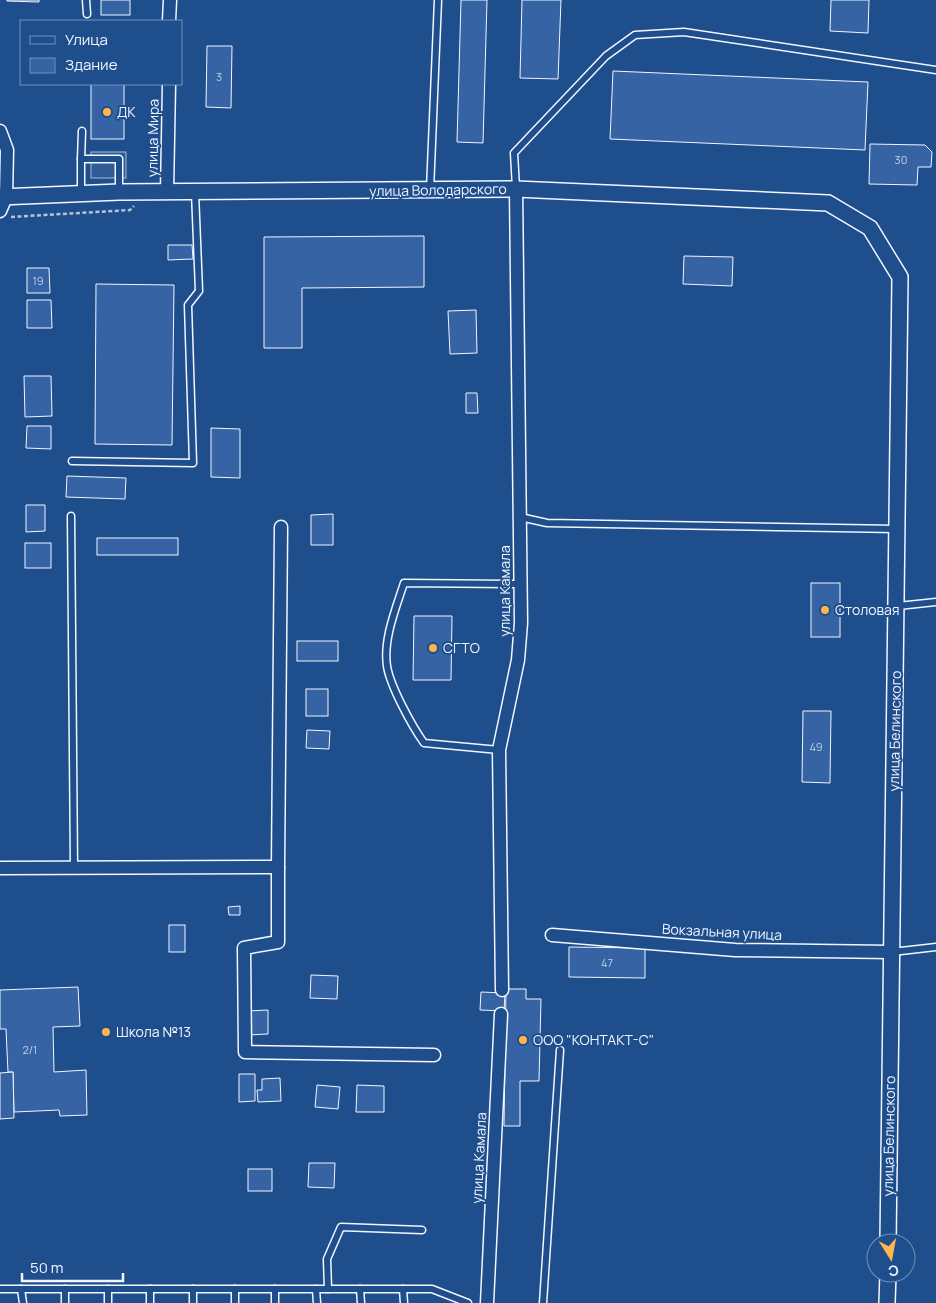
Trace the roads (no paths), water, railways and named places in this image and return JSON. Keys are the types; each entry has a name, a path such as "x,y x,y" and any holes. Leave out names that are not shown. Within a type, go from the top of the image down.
{"street":[{"path":"169,20 170,0"},
{"name":"улица Мира","path":"167,192 169,85"},
{"path":"0,131 7,150 2,201"},
{"name":"улица Володарского","path":"2,201 119,192 516,189 828,203 870,228"},
{"name":"улица Камала","path":"502,990 500,750 518,660 521,584 516,189"},
{"name":"улица Белинского","path":"870,228 900,278 898,606 890,952 888,1233"},
{"path":"281,527 278,942 244,948 244,1052 434,1055"},
{"path":"0,868 278,867"},
{"name":"Вокзальная улица","path":"552,935 735,950 890,952"},
{"name":"улица Камала","path":"487,1303 501,1014"},
{"path":"888,1283 888,1303"}],"lane":[{"path":"86,0 86,14"},
{"path":"430,191 438,0"},
{"path":"516,189 514,154 606,56 635,35 684,32 936,70"},
{"path":"81,194 82,131"},
{"path":"81,159 119,159 119,192"},
{"path":"72,461 193,463 188,305 199,291 195,192"},
{"path":"71,516 74,868"},
{"path":"520,517 547,523 898,529"},
{"path":"500,750 424,743 410,723 387,666 389,626 404,583 521,584"},
{"path":"898,606 936,602"},
{"path":"890,952 936,947"},
{"path":"543,1303 548,1251 560,1050"},
{"path":"328,1289 327,1259 341,1227 422,1230"},
{"path":"0,1289 432,1289 468,1303"},
{"path":"21,1289 23,1303"},
{"path":"65,1289 65,1303"},
{"path":"108,1289 108,1303"},
{"path":"150,1289 150,1303"},
{"path":"193,1289 193,1303"},
{"path":"235,1289 235,1303"},
{"path":"275,1289 275,1303"},
{"path":"316,1289 317,1303"},
{"path":"360,1289 360,1303"},
{"path":"403,1289 404,1303"}],"place":[{"name":"ДК","path":"107,112"},
{"name":"Столовая","path":"825,610"},
{"name":"СГТО","path":"433,648"},
{"name":"Школа №13","path":"106,1032"},
{"name":"ООО \"КОНТАКТ-С\"","path":"523,1040"}]}
